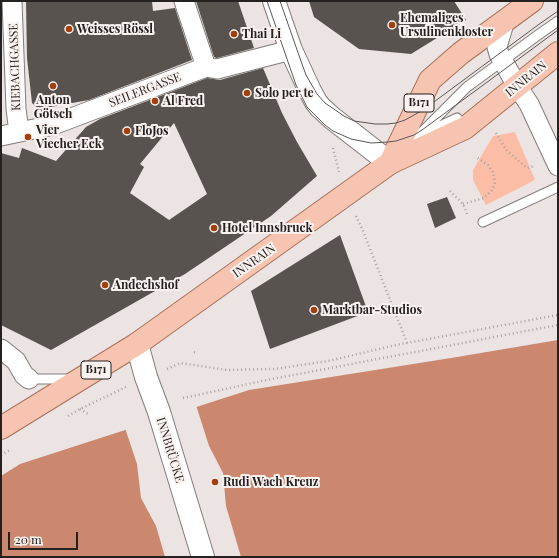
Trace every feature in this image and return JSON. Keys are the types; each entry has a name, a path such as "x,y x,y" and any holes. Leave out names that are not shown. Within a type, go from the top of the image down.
{"main road":[{"name":"INNRAIN","path":"390,163 430,80 461,53 532,1"},
{"name":"INNRAIN","path":"137,344 390,163 465,128 558,53"},
{"name":"B171","path":"1,428 137,344"}],"street":[{"name":"KIEBACHGASSE","path":"10,134 16,110 12,1"},
{"path":"184,1 206,67"},
{"path":"274,1 291,50 310,91 320,107 390,163"},
{"path":"505,20 497,47 499,54 529,104 558,166"},
{"name":"SEILERGASSE","path":"10,134 53,125 206,67 217,69 291,50"},
{"name":"INNBRÜCKE","path":"137,344 203,557"},
{"path":"1,349 16,361 28,379"}],"lane":[{"path":"390,163 467,87 558,21"},
{"path":"417,136 457,118 465,128"},
{"path":"483,222 558,187"},
{"path":"28,379 80,379"}],"path":[{"path":"463,204 484,198 494,186 495,182 493,172 488,165 476,157"},
{"path":"450,191 463,204 467,214"},
{"path":"363,231 407,343"},
{"path":"180,363 227,370 275,369 328,361 407,343 558,315"},
{"path":"183,398 272,379 558,325"},
{"path":"90,415 80,409 106,396"}],"shaded area":[{"path":"515,132 535,180 486,205 473,180 473,170 493,136"},
{"path":"558,340 558,557 1,557 1,476 20,464 249,390"}],"pier":[{"path":"196,405 209,446 223,473 226,506 241,557 165,557 156,526 141,498 137,464 125,428"}],"building":[{"path":"26,1 152,1 153,11 175,8 192,60 89,100 39,109 32,103 27,58"},
{"path":"196,1 238,1 254,48 217,58 214,57"},
{"name":"Ehemaliges Ursulinenkloster","path":"309,1 454,1 466,20 411,54 359,49 314,17"},
{"path":"263,68 282,113 317,176 271,216 185,274 51,350 1,325 1,153 19,158 22,148 56,161 86,127 100,119 207,78 220,80","holes":["174,123 207,194 169,220 130,193 144,167 140,164"]},
{"path":"447,197 456,218 435,228 427,204"},
{"path":"340,235 368,312 270,349 251,291"}],"tram line":[{"path":"267,1 296,85 307,107 333,131 351,139 371,143 396,141 414,135 558,30"},
{"path":"280,1 306,75 317,94 325,103 344,116 354,121 375,124 396,123 405,120 423,110 558,11"}],"place":[{"name":"Ehemaliges Ursulinenkloster","path":"392,25"},
{"name":"Weisses Rössl","path":"69,29"},
{"name":"Thai Li","path":"234,34"},
{"name":"Anton Götsch","path":"53,86"},
{"name":"Solo per te","path":"247,93"},
{"name":"Al Fred","path":"155,101"},
{"name":"FloJos","path":"127,131"},
{"name":"Vier Viecher Eck","path":"28,137"},
{"name":"Hotel Innsbruck","path":"214,228"},
{"name":"Andechshof","path":"105,285"},
{"name":"Marktbar-Studios","path":"314,310"},
{"name":"Rudi Wach Kreuz","path":"215,482"}]}
